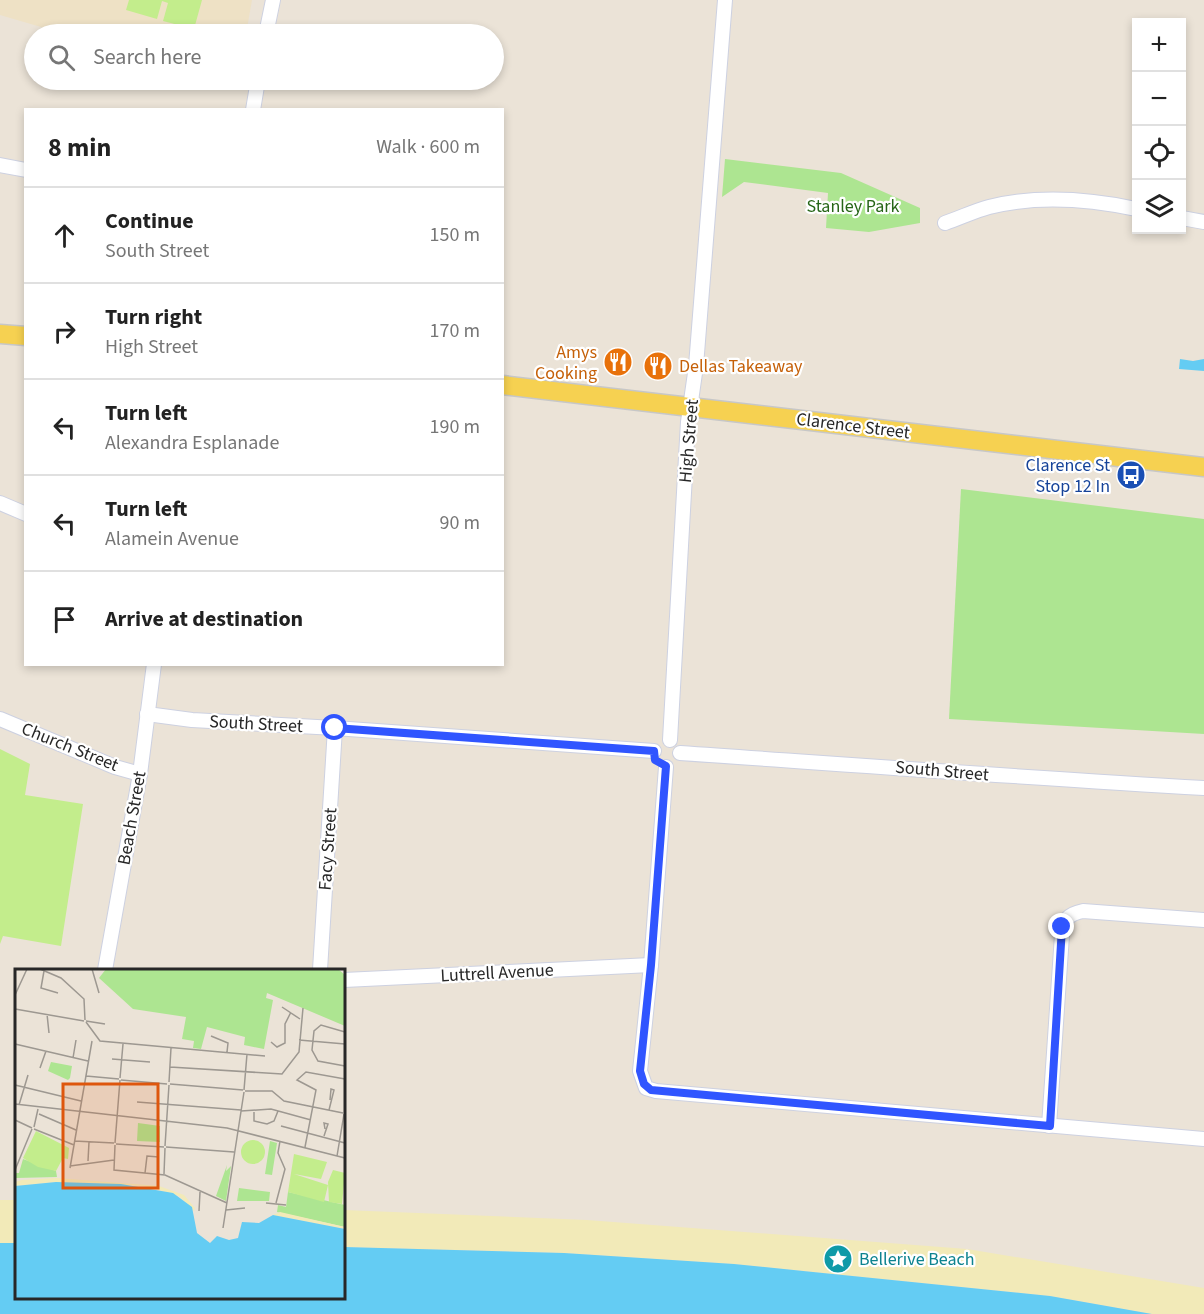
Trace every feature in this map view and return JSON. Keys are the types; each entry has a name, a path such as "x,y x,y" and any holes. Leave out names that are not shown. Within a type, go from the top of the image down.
{"main road":[{"path":"0,334 24,336"},
{"name":"Clarence Street","path":"504,385 1204,467"}],"street":[{"path":"268,24 273,0"},
{"name":"High Street","path":"670,740 688,422 725,0"},
{"path":"253,108 256,90"},
{"path":"0,165 24,170"},
{"path":"945,223 989,207 1015,203 1075,200 1132,208"},
{"path":"1186,219 1204,222"},
{"path":"0,503 24,513"},
{"name":"Beach Street","path":"105,969 141,774 154,666"},
{"name":"South Street","path":"147,714 192,720 654,751"},
{"name":"Church Street","path":"0,719 115,767 141,774"},
{"name":"Facy Street","path":"320,969 335,728"},
{"path":"670,740 678,746 680,753 674,764 666,766 655,760 654,751 659,742 670,740"},
{"name":"South Street","path":"680,753 982,775 1204,788"},
{"path":"666,766 651,965 640,1071 646,1088 656,1091 1204,1139"},
{"path":"1050,1126 1062,927 1068,916 1083,911 1204,920"},
{"name":"Luttrell Avenue","path":"345,980 651,965"}],"shaded area":[{"path":"0,0 252,0 248,24 31,24 0,15"}],"green space":[{"path":"129,0 202,0 195,24 175,24 163,21 168,3 162,1 157,19 126,10"},
{"name":"Stanley Park","path":"725,159 841,173 920,208 920,223 869,232 826,228 828,193 744,182 722,197"},
{"path":"961,489 1204,519 1204,734 949,719"},
{"path":"0,749 30,764 25,795 83,804 61,946 3,936 0,944"}],"sand":[{"path":"0,1200 15,1200 15,1243 0,1243"},
{"name":"Bellerive Beach","path":"345,1210 587,1220 967,1249 1204,1288 1204,1314 1152,1314 1050,1296 734,1264 564,1253 345,1247"}],"water":[{"path":"1180,359 1193,361 1204,359 1204,371 1179,369"},
{"path":"0,1243 15,1243 15,1299 345,1299 345,1247 564,1253 734,1264 1050,1296 1152,1314 0,1314"}],"place":[{"name":"Amys Cooking","path":"618,362"},
{"name":"Dellas Takeaway","path":"658,366"},
{"name":"Clarence St Stop 12 In","path":"1131,475"},
{"name":"Bellerive Beach","path":"838,1259"}],"route":[{"path":"335,728 654,751 655,760 666,766 651,965 640,1071 646,1088 651,1090 1050,1126 1062,927"}]}
